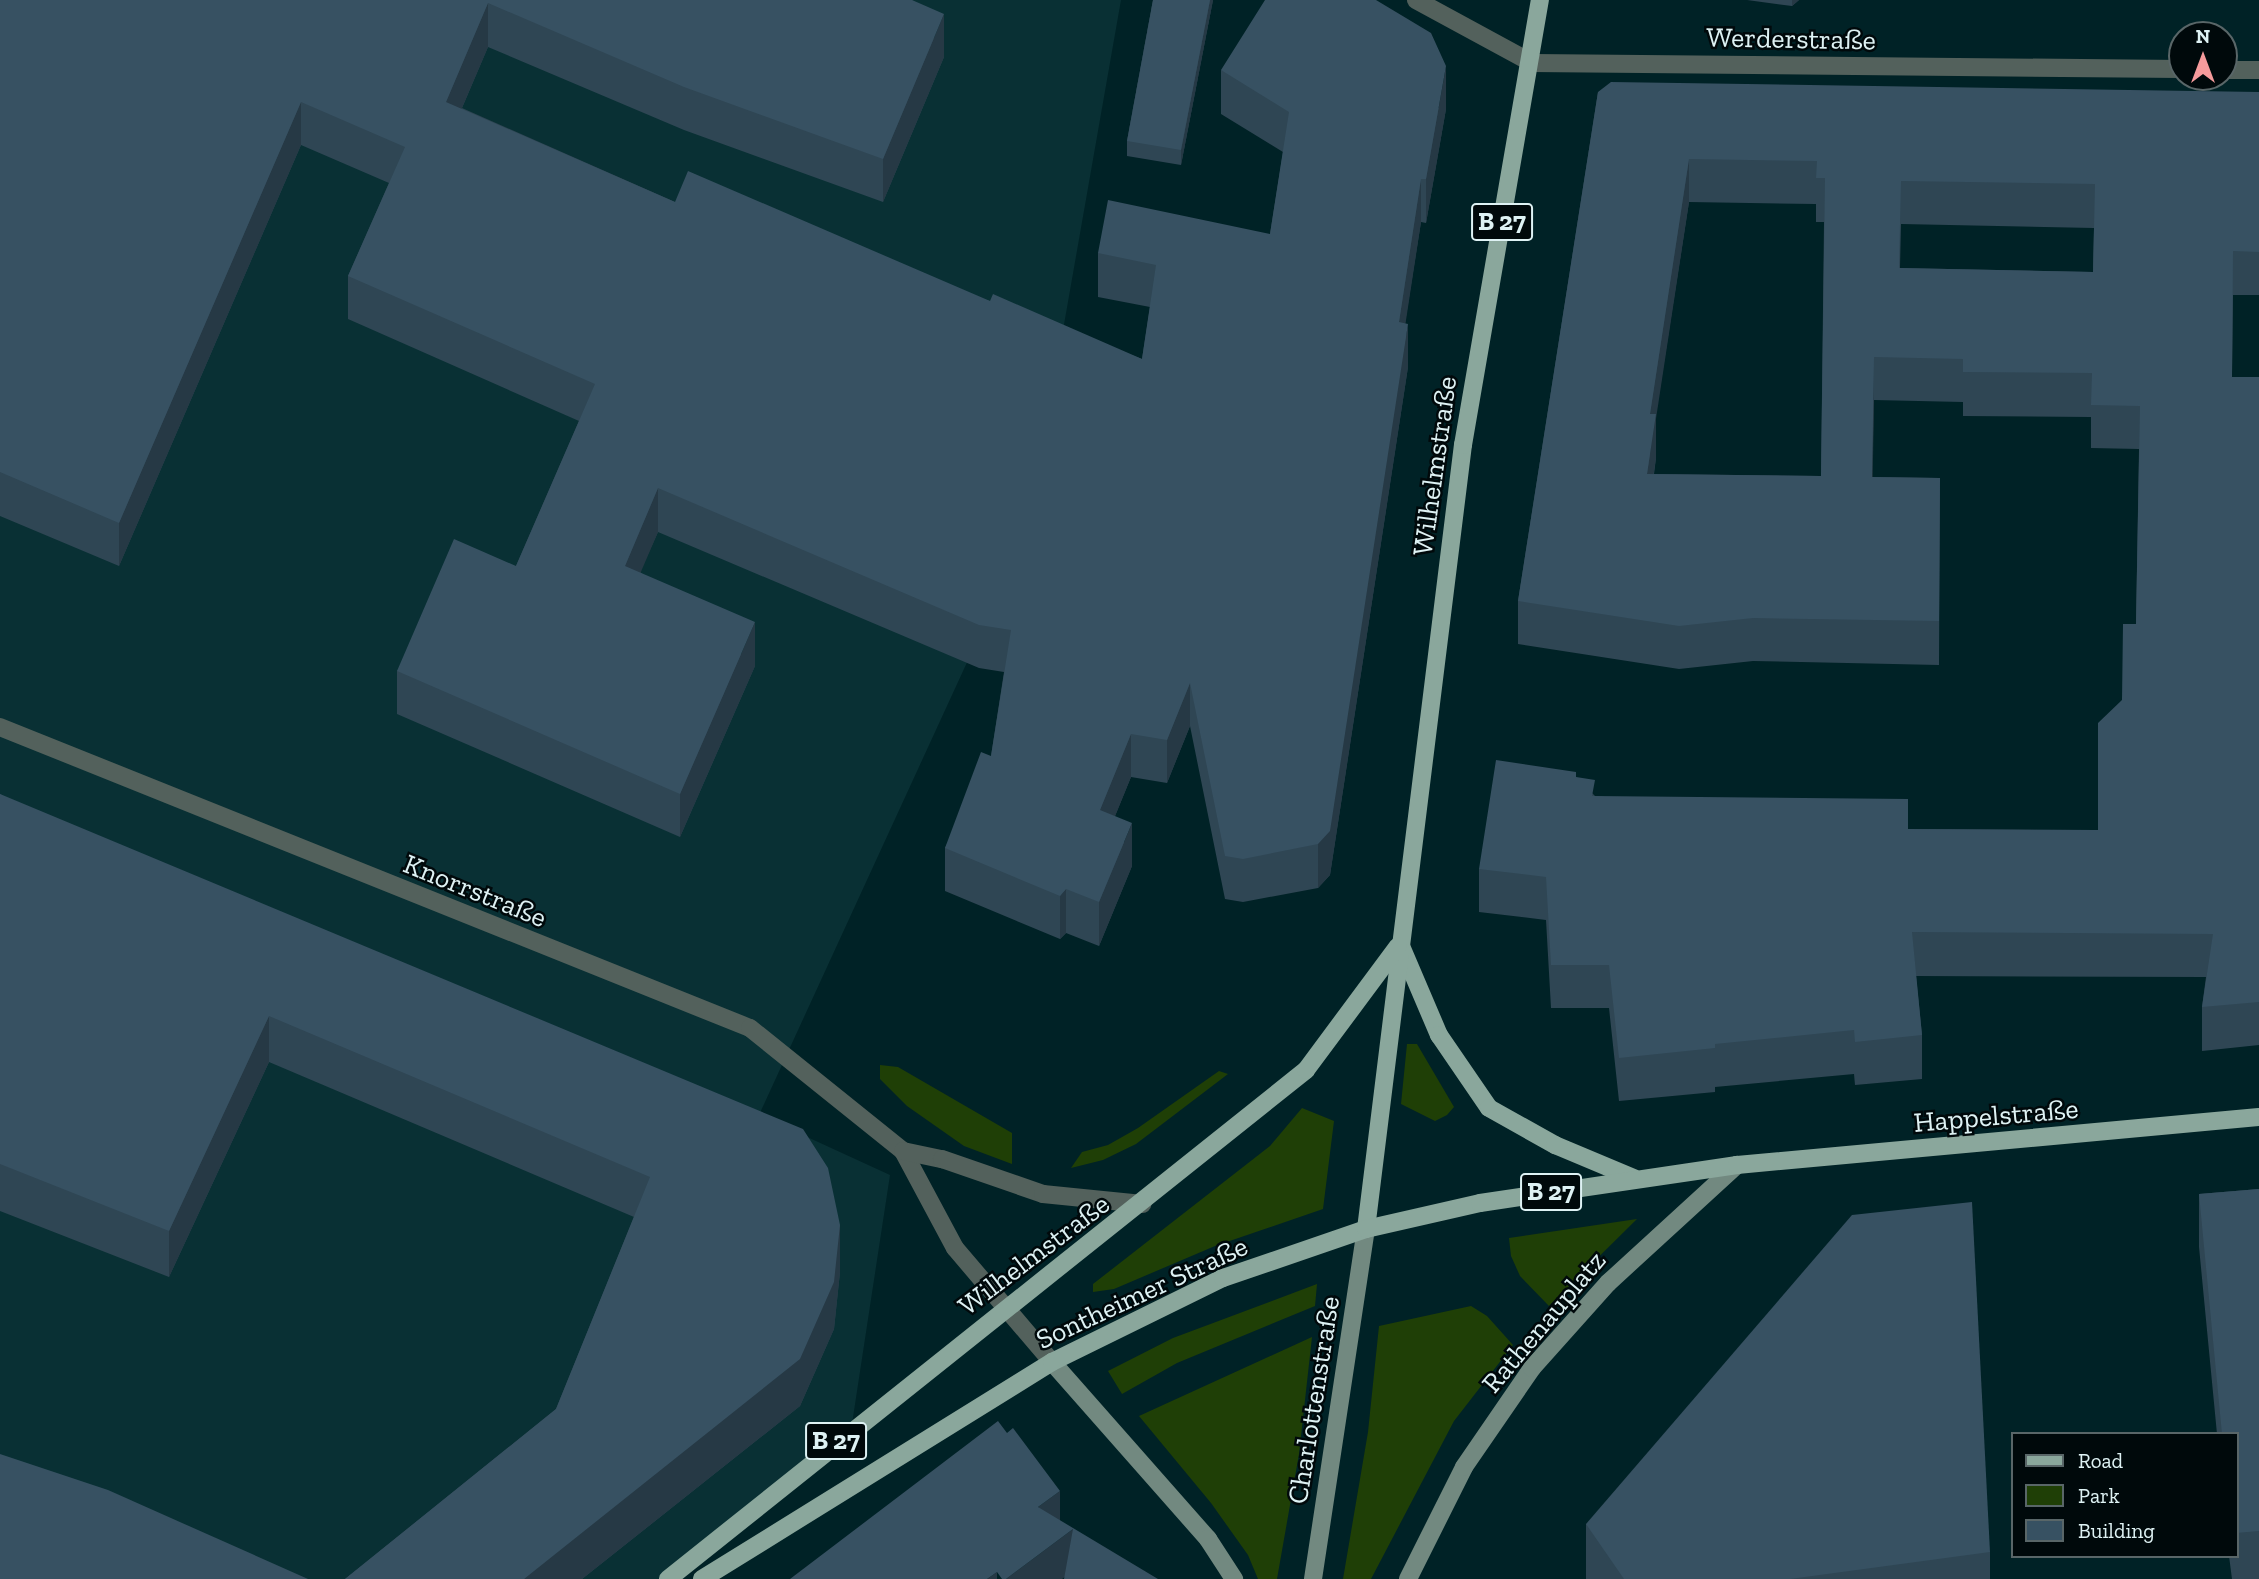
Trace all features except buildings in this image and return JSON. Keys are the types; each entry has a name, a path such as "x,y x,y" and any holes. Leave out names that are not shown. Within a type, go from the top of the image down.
{"main road":[{"name":"Wilhelmstraße","path":"1366,1229 1463,445 1532,62 1540,0"},
{"name":"Wilhelmstraße","path":"668,1579 1007,1308 1143,1204 1306,1070 1400,943"},
{"path":"1400,943 1439,1035 1489,1108 1555,1145 1636,1179"},
{"name":"Happelstraße","path":"1737,1165 2259,1117"},
{"name":"Sontheimer Straße","path":"702,1579 1052,1362 1223,1278 1366,1229 1480,1203 1737,1165"},
{"name":"Rathenauplatz","path":"1408,1579 1464,1467 1532,1368 1608,1283 1737,1165"},
{"name":"Charlottenstraße","path":"1313,1579 1366,1229"},
{"path":"1052,1362 1208,1539 1234,1579"}],"street":[{"name":"Werderstraße","path":"1416,0 1532,62 2168,69"},
{"path":"2238,70 2259,70"},
{"name":"Knorrstraße","path":"0,727 750,1028 903,1151 1043,1194 1143,1204"},
{"name":"Knorrstraße","path":"903,1151 955,1248 1052,1362"}],"shaded area":[{"path":"0,0 1121,0 1062,336 1100,373 759,1115 890,1175 850,1437 682,1579 0,1579"}],"green space":[{"path":"1407,1044 1417,1044 1454,1107 1447,1115 1435,1121 1401,1104"},
{"path":"880,1065 898,1067 1012,1133 1012,1164 964,1146 907,1106 880,1079"},
{"path":"1219,1071 1228,1074 1136,1144 1103,1160 1071,1168 1082,1152 1108,1145 1138,1128"},
{"path":"1302,1108 1334,1121 1323,1209 1215,1246 1114,1289 1093,1292 1093,1284 1270,1146"},
{"path":"1637,1219 1549,1306 1520,1276 1511,1256 1509,1238"},
{"path":"1317,1284 1315,1306 1177,1363 1122,1394 1108,1371 1173,1338"},
{"path":"1471,1306 1487,1316 1513,1345 1454,1421 1371,1579 1343,1579 1368,1432 1379,1326"},
{"path":"1312,1337 1299,1454 1277,1579 1258,1579 1248,1555 1211,1503 1139,1416"}]}
